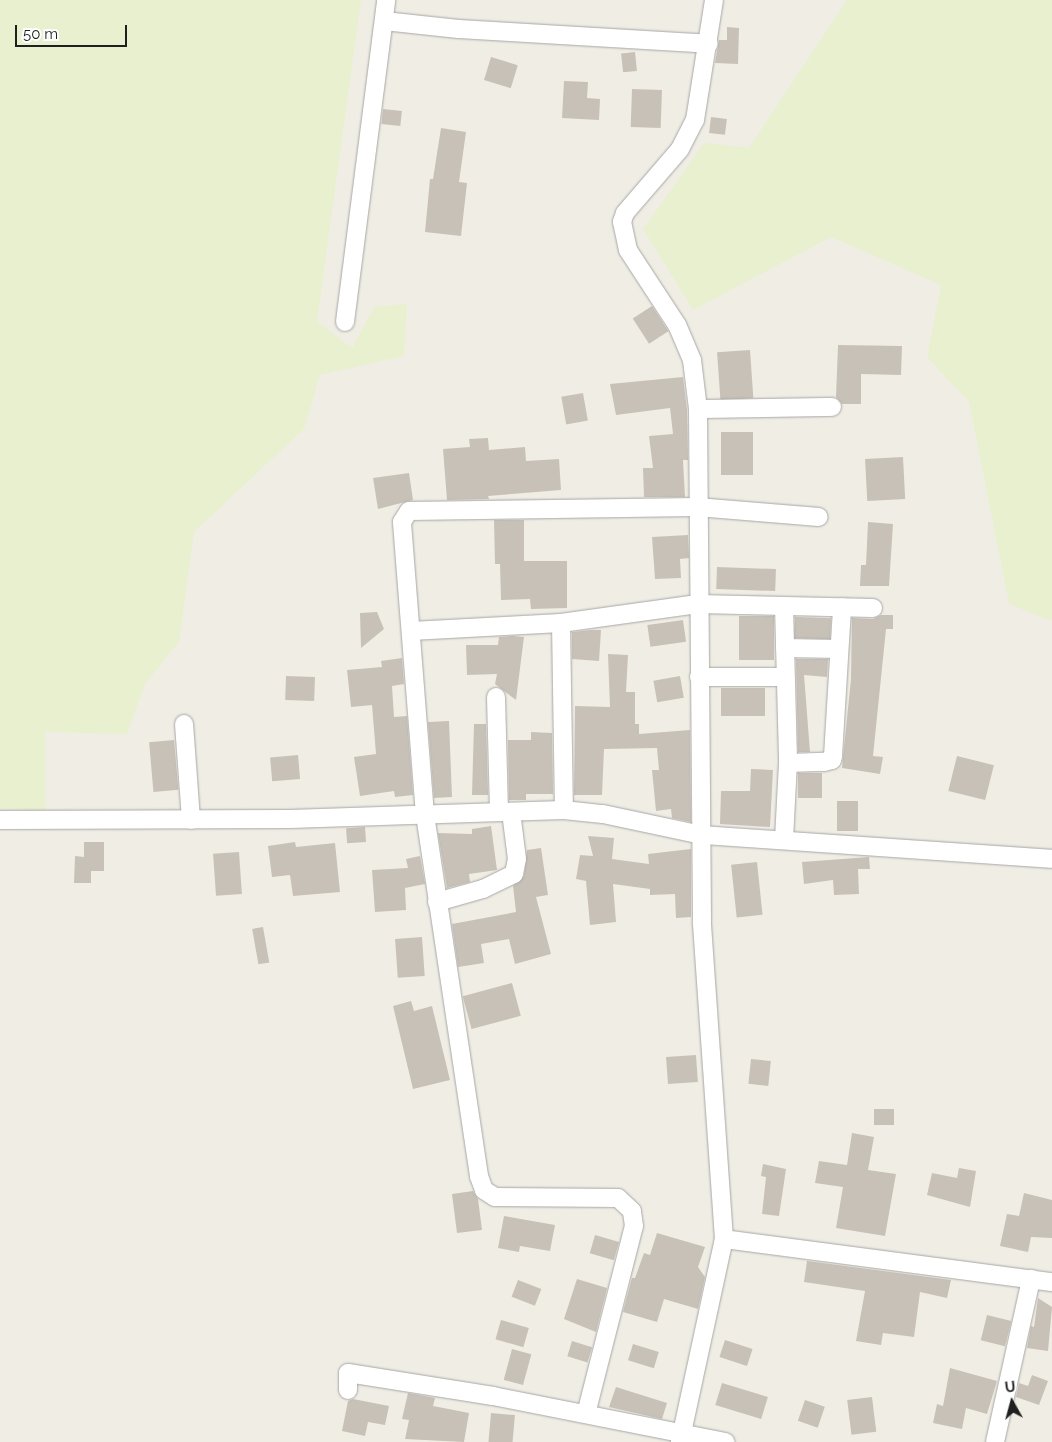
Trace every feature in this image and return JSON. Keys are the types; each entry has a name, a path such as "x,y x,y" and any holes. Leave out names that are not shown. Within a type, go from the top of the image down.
{"street":[{"path":"345,322 386,0"},
{"path":"680,1439 724,1239 702,921 697,507 698,409 692,360 677,325 628,250 622,222 625,213 680,149 695,120 714,0"},
{"path":"384,21 459,29 708,44"},
{"path":"698,409 832,407"},
{"path":"586,1414 634,1226 632,1211 618,1198 495,1197 484,1190 459,1056 425,815 402,522 409,511 697,507 819,517"},
{"path":"411,631 561,623 698,604 873,608"},
{"path":"784,606 788,763 784,839"},
{"path":"788,763 832,760 842,607"},
{"path":"561,623 564,810"},
{"path":"785,648 839,649"},
{"path":"700,677 785,677"},
{"path":"437,902 483,889 514,874 517,859 505,812 496,697"},
{"path":"184,724 191,820"},
{"path":"0,820 191,820 564,810 603,814 702,835 1052,858"},
{"path":"724,1239 1052,1282"},
{"path":"995,1442 1031,1279"},
{"path":"348,1390 348,1373 586,1414 680,1439 726,1442"}],"green space":[{"path":"0,0 361,0 317,321 352,348 374,307 407,304 404,356 320,375 304,429 194,532 179,642 145,684 127,734 45,732 45,811 0,809"},
{"path":"847,0 1052,0 1052,621 1009,604 969,402 927,357 941,285 831,237 693,310 643,229 704,143 749,148"}],"building":[{"path":"727,27 739,28 738,64 715,63 719,40 727,40"},
{"path":"635,52 637,71 623,72 621,53"},
{"path":"491,57 518,65 511,88 484,80"},
{"path":"564,81 588,82 587,98 600,99 599,120 562,118"},
{"path":"632,89 662,90 661,128 631,127"},
{"path":"383,109 402,111 400,126 381,124"},
{"path":"711,117 727,119 725,135 709,133"},
{"path":"441,128 466,132 459,182 467,183 461,236 425,232 430,179 433,179"},
{"path":"652,306 668,331 649,344 633,319"},
{"path":"838,345 902,346 901,375 861,374 861,404 842,404 836,397"},
{"path":"750,350 753,398 720,400 717,352"},
{"path":"683,377 687,410 688,460 683,460 685,497 644,497 643,468 653,468 649,436 673,434 670,408 616,415 610,384"},
{"path":"583,393 588,421 566,424 561,397"},
{"path":"721,432 753,432 753,475 721,475"},
{"path":"488,438 489,450 525,447 526,461 559,459 561,490 488,496 489,499 447,500 443,449 470,447 469,439"},
{"path":"903,457 905,499 867,501 865,459"},
{"path":"409,473 413,500 378,509 373,478"},
{"path":"494,520 524,520 524,561 567,561 567,608 531,609 530,599 501,600 500,564 495,564"},
{"path":"868,522 893,524 889,586 860,586 861,565 866,565"},
{"path":"688,535 689,558 680,559 681,578 655,579 652,537"},
{"path":"717,567 776,569 775,591 716,589"},
{"path":"377,612 384,629 361,648 360,613"},
{"path":"881,615 893,615 893,629 886,629 873,756 883,757 880,774 842,768 851,679 852,618 873,619"},
{"path":"739,616 774,616 774,660 739,660"},
{"path":"795,617 831,618 830,639 794,638"},
{"path":"683,620 686,642 650,647 647,625"},
{"path":"601,630 599,661 572,659 572,632"},
{"path":"499,637 524,637 516,700 495,684 497,674 467,675 466,645 498,645"},
{"path":"608,654 628,655 626,692 635,692 635,724 639,724 639,734 690,730 691,822 672,818 671,809 656,811 652,770 659,770 657,748 604,749 602,795 574,795 575,706 610,707"},
{"path":"402,658 404,684 392,686 394,717 407,716 413,795 395,797 394,791 360,796 354,757 376,754 372,705 351,707 347,670 382,667 381,661"},
{"path":"796,659 828,659 827,677 804,675 810,752 798,752"},
{"path":"286,676 315,677 314,701 285,700"},
{"path":"680,676 684,698 657,702 653,681"},
{"path":"721,688 765,688 765,716 721,716"},
{"path":"449,721 452,797 434,798 428,722"},
{"path":"474,724 486,724 488,795 472,795"},
{"path":"531,732 552,733 553,794 526,794 526,800 509,800 508,740 531,740"},
{"path":"174,740 178,790 153,792 149,742"},
{"path":"298,755 300,779 272,781 270,757"},
{"path":"957,756 994,765 985,800 948,791"},
{"path":"751,769 773,770 770,827 720,824 721,791 750,791"},
{"path":"798,773 822,773 822,798 798,798"},
{"path":"837,801 858,801 858,831 837,831"},
{"path":"491,826 497,870 469,874 470,882 447,888 438,833 472,834 472,829"},
{"path":"365,827 366,842 347,843 346,828"},
{"path":"588,836 614,838 612,859 649,864 648,854 691,849 691,917 676,918 675,894 650,895 650,889 613,884 616,922 590,925 586,881 576,879 580,855 593,856"},
{"path":"84,842 104,842 104,871 91,871 91,883 74,883 75,856 84,857"},
{"path":"295,842 296,847 335,843 340,892 293,896 290,875 272,877 268,846"},
{"path":"541,848 548,895 536,897 551,954 515,964 509,939 481,944 484,963 458,967 452,924 516,912 513,886 524,876 527,850"},
{"path":"239,852 242,894 216,896 213,854"},
{"path":"420,856 425,884 405,888 406,910 375,912 372,870 408,868 406,859"},
{"path":"869,857 870,869 858,869 859,894 834,895 833,880 804,884 802,862"},
{"path":"757,862 763,915 737,917 731,865"},
{"path":"263,927 269,962 258,964 252,929"},
{"path":"422,937 425,976 398,978 395,939"},
{"path":"512,983 521,1016 472,1029 463,996"},
{"path":"411,1001 414,1011 432,1006 450,1080 413,1089 393,1006"},
{"path":"696,1055 698,1082 668,1084 666,1057"},
{"path":"751,1059 771,1061 768,1086 748,1084"},
{"path":"874,1109 894,1109 894,1125 874,1125"},
{"path":"852,1133 874,1137 868,1170 896,1174 885,1236 836,1228 843,1187 815,1183 819,1161 847,1165"},
{"path":"763,1164 786,1169 779,1216 762,1214 766,1177 761,1176"},
{"path":"959,1168 976,1171 970,1207 927,1195 932,1173 957,1178"},
{"path":"473,1191 478,1199 482,1230 457,1233 452,1194"},
{"path":"1024,1193 1052,1200 1052,1238 1031,1237 1028,1252 1000,1246 1007,1214 1019,1216"},
{"path":"504,1216 555,1225 550,1251 520,1246 519,1252 498,1248"},
{"path":"657,1233 705,1247 698,1267 705,1277 698,1309 664,1299 657,1322 623,1312 632,1278 635,1278 644,1253 650,1255"},
{"path":"595,1235 619,1242 614,1260 590,1253"},
{"path":"807,1261 951,1280 947,1298 920,1292 914,1337 883,1333 881,1345 856,1341 865,1291 804,1282"},
{"path":"577,1279 607,1288 596,1332 564,1319"},
{"path":"518,1280 541,1289 535,1306 512,1297"},
{"path":"1038,1298 1052,1307 1048,1351 1027,1348 1031,1326 1034,1327"},
{"path":"987,1315 1011,1321 1005,1346 981,1340"},
{"path":"501,1320 529,1328 523,1347 495,1339"},
{"path":"725,1340 753,1349 747,1366 719,1357"},
{"path":"572,1341 592,1347 587,1362 567,1356"},
{"path":"633,1344 659,1352 654,1368 628,1360"},
{"path":"512,1349 531,1354 523,1385 504,1380"},
{"path":"950,1368 997,1381 987,1414 966,1408 962,1429 933,1423 937,1404 943,1406"},
{"path":"1032,1375 1048,1381 1039,1405 1016,1397 1019,1383 1028,1386"},
{"path":"722,1383 768,1397 761,1419 715,1405"},
{"path":"616,1387 667,1403 662,1419 609,1407"},
{"path":"408,1393 435,1398 433,1406 469,1413 464,1442 405,1439 409,1420 402,1419"},
{"path":"872,1397 876,1432 851,1435 847,1400"},
{"path":"353,1399 389,1406 385,1425 368,1422 365,1436 342,1431 348,1401"},
{"path":"805,1400 825,1407 818,1428 798,1421"},
{"path":"491,1413 515,1415 513,1442 488,1442"}]}
